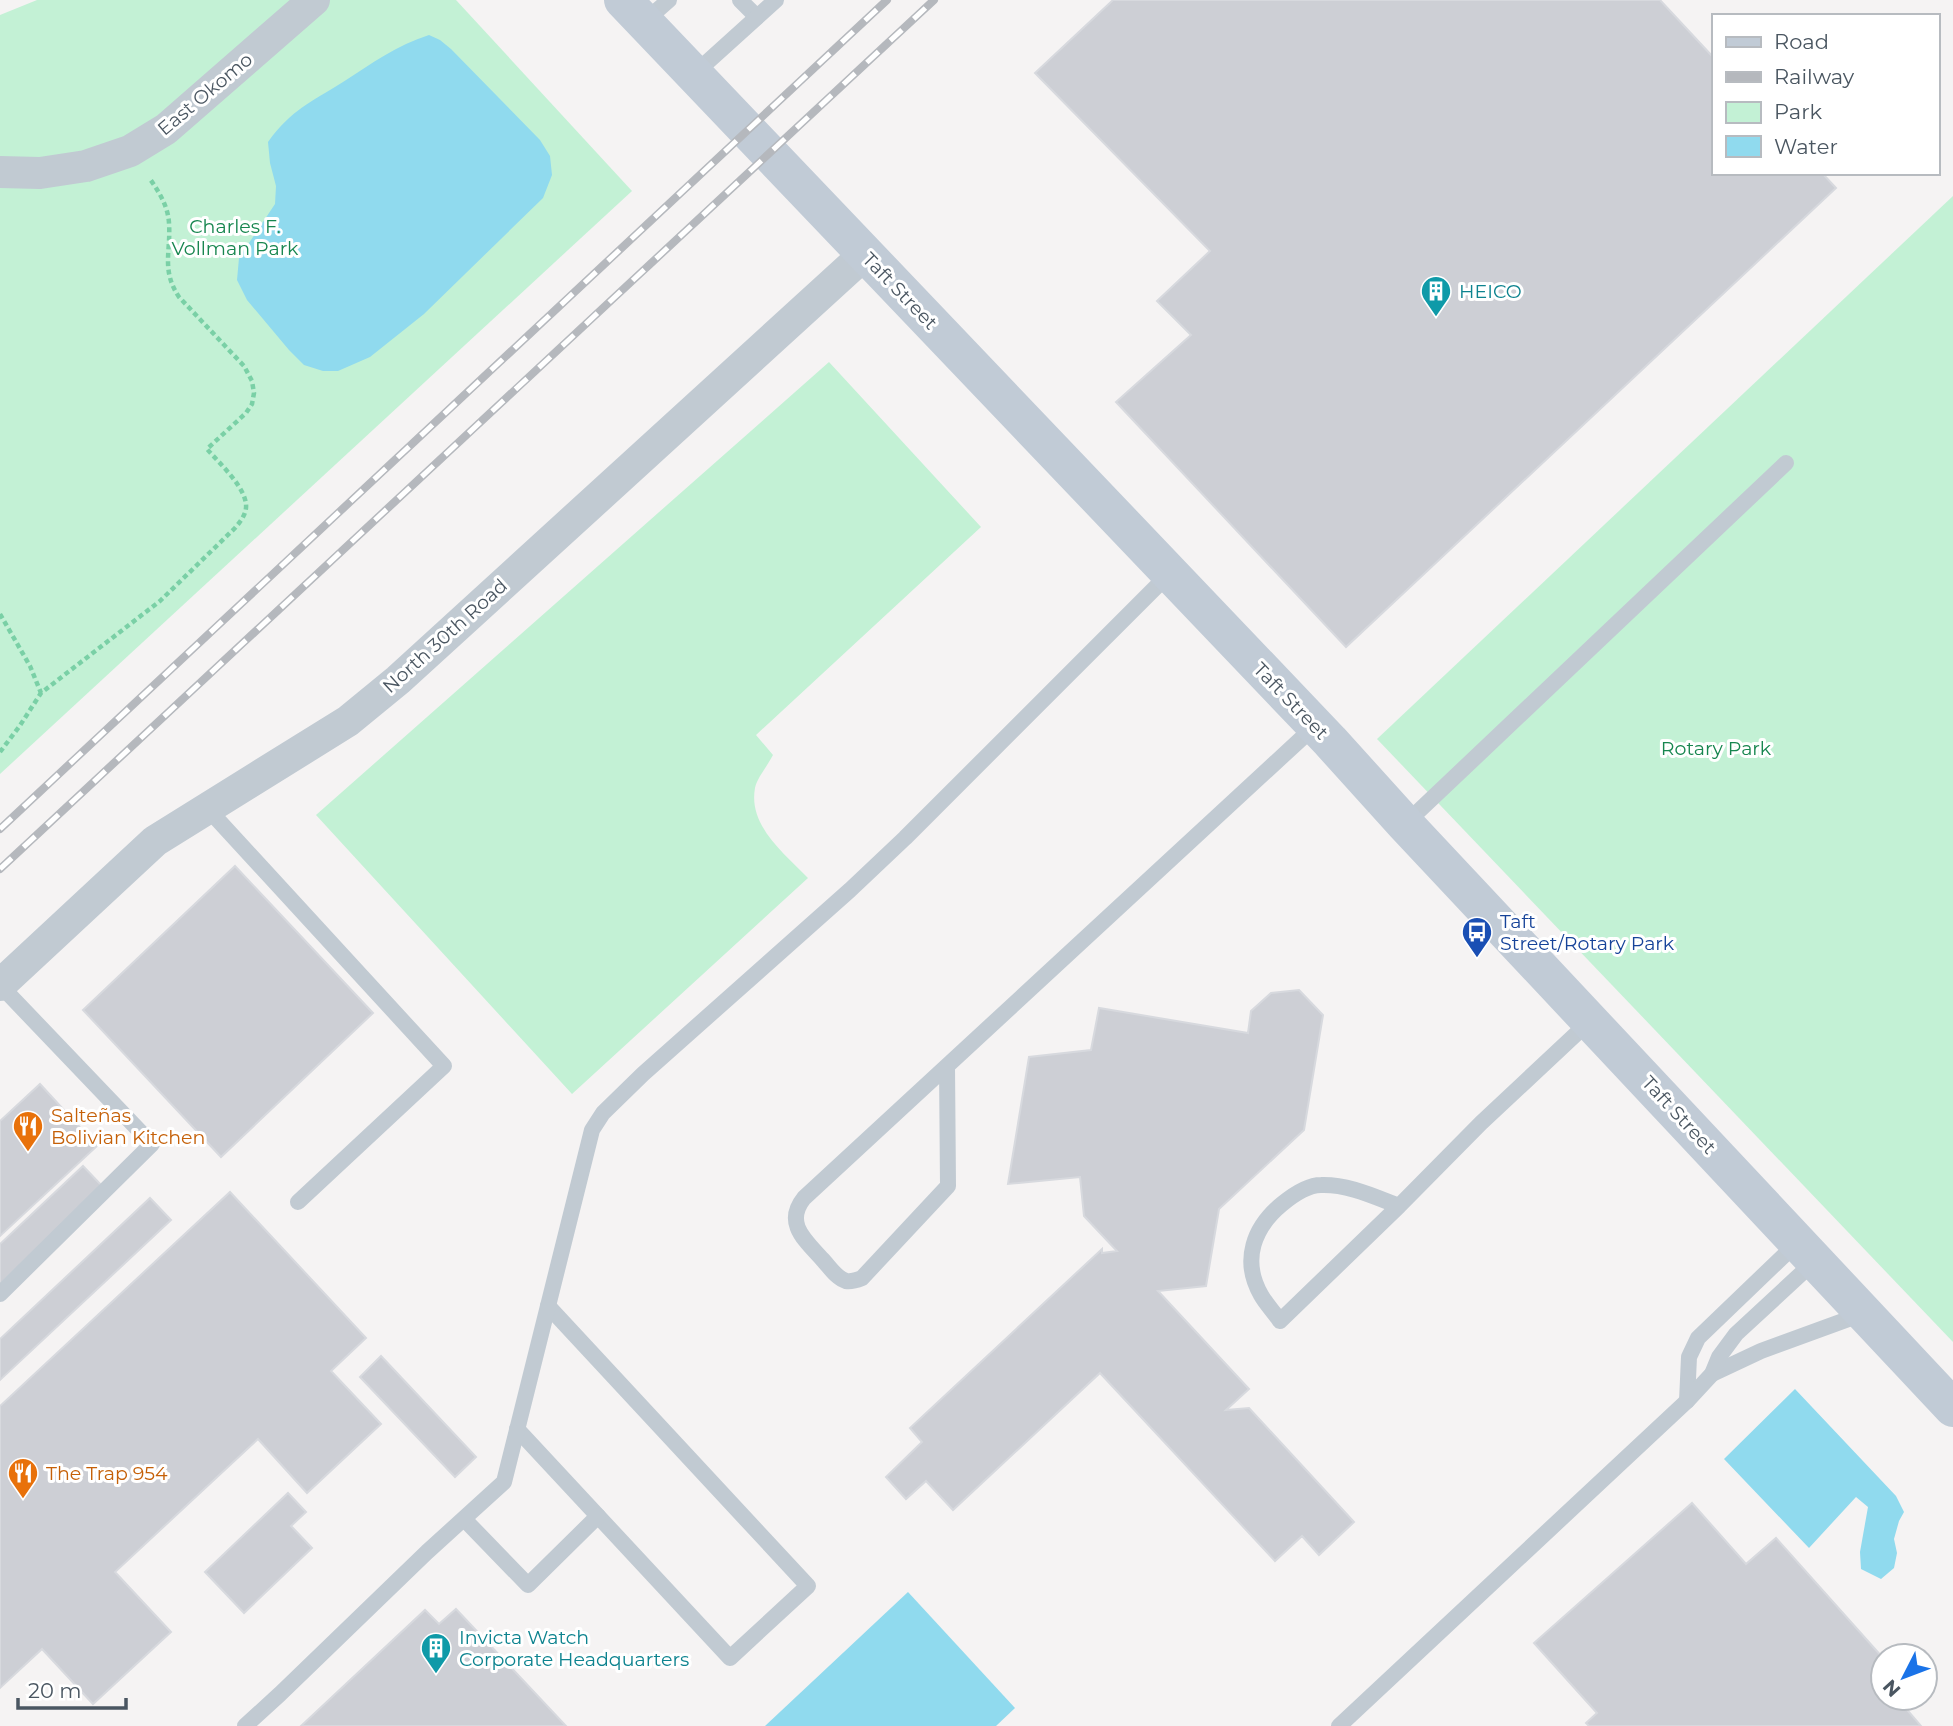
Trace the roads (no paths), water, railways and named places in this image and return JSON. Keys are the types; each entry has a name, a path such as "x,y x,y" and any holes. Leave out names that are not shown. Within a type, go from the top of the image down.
{"street":[{"name":"East Okomo","path":"0,172 40,173 74,168 130,151 166,130 314,0"},
{"name":"Taft Street","path":"645,7 693,75 1315,726 1953,1408"},
{"name":"North 30th Road","path":"0,985 155,841 348,722 398,680 864,254"}],"lane":[{"path":"740,0 757,17"},
{"path":"693,75 776,0"},
{"path":"1405,824 1786,463"},
{"path":"245,1726 504,1482 592,1130 603,1113 905,838 1170,573"},
{"path":"947,1066 948,1186 862,1278 849,1282 839,1278 799,1233 797,1207 947,1066 1315,726"},
{"path":"207,808 444,1066 298,1202"},
{"path":"0,985 152,1144 0,1294"},
{"path":"1399,1206 1351,1189 1319,1185 1294,1194 1269,1214 1254,1238 1250,1264 1260,1293 1280,1321 1399,1206 1481,1124 1590,1021"},
{"path":"1339,1726 1687,1402 1712,1374 1719,1357 1807,1251"},
{"path":"1687,1402 1689,1357 1698,1338 1807,1251"},
{"path":"517,1429 730,1658 808,1586 548,1306"},
{"path":"1712,1374 1761,1351 1865,1313"},
{"path":"464,1519 528,1585 598,1516"}],"water":[{"path":"429,35 451,49 540,140 550,156 552,175 543,198 424,314 370,357 338,371 323,371 304,365 247,300 237,280 239,258 275,204 276,186 268,142 285,122 311,102 384,55"},
{"path":"1795,1389 1896,1496 1904,1512 1894,1539 1897,1553 1894,1568 1881,1579 1861,1569 1860,1552 1868,1507 1856,1497 1809,1548 1724,1459"},
{"path":"908,1592 1015,1708 996,1726 765,1726"}],"railway":[{"path":"0,829 887,0"},
{"path":"0,869 934,0"}],"place":[{"name":"HEICO","path":"1436,318"},
{"name":"Taft Street/Rotary Park","path":"1477,959"},
{"name":"Salteñas Bolivian Kitchen","path":"28,1153"},
{"name":"The Trap 954","path":"23,1500"},
{"name":"Invicta Watch Corporate Headquarters","path":"436,1675"}],"park label":[{"name":"Charles F. Vollman Park","path":"235,237"},
{"name":"Rotary Park","path":"1716,748"}]}
